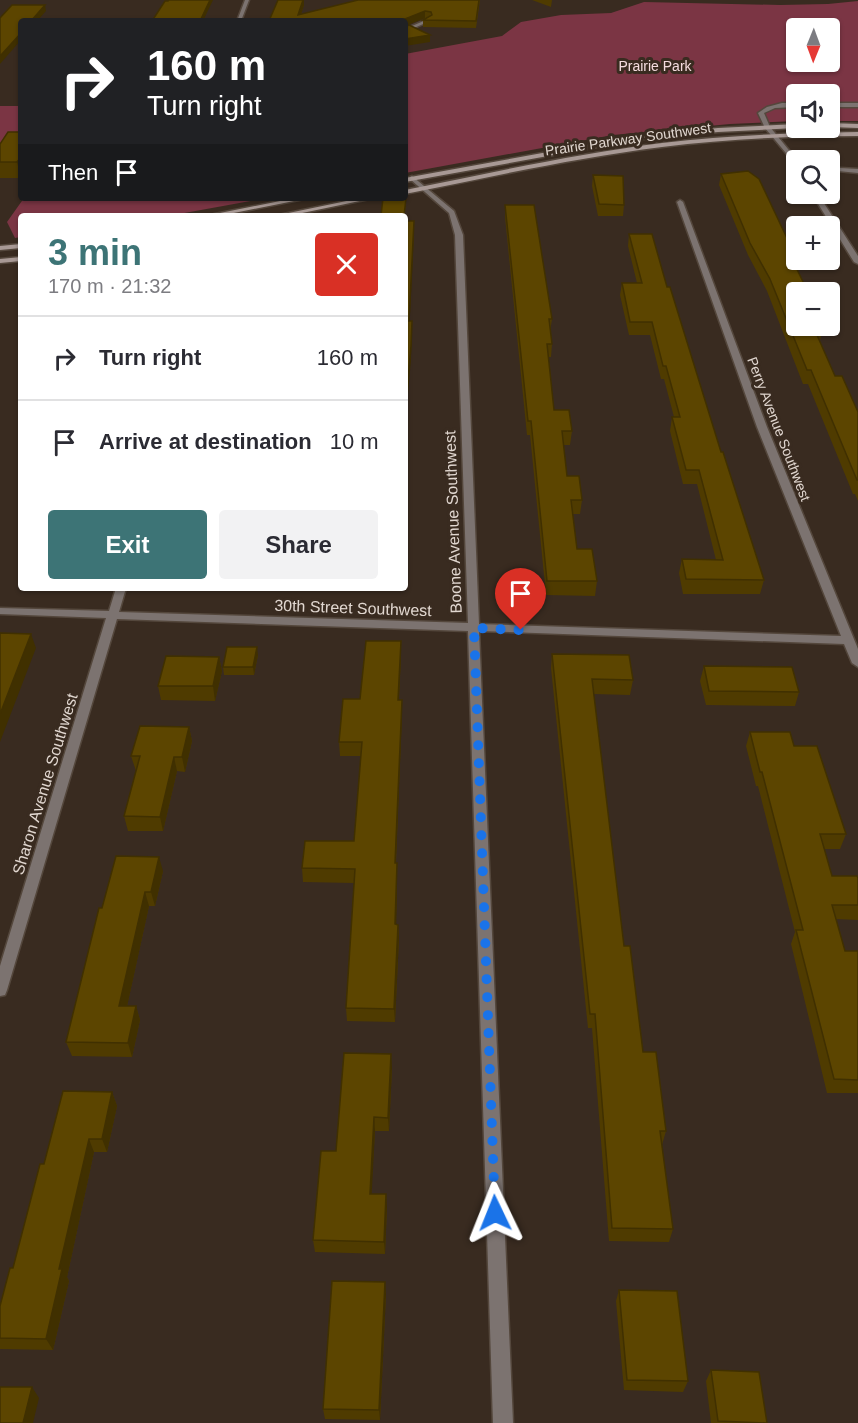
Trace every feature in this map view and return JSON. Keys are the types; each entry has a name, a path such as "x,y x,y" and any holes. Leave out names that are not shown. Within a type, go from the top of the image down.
{"street":[{"path":"240,18 247,0"},
{"path":"408,30 428,21"},
{"path":"840,105 858,105"},
{"path":"786,106 766,108 761,113 767,127 786,150"},
{"path":"840,125 858,126"},
{"name":"Prairie Parkway Southwest","path":"408,179 594,144 676,134 786,126"},
{"name":"Prairie Parkway Southwest","path":"408,191 628,150 709,140 858,134"},
{"path":"840,170 858,171"},
{"name":"Boone Avenue Southwest","path":"408,179 426,188 452,212 459,235 503,1423"},
{"path":"224,213 290,201"},
{"path":"292,213 355,201"},
{"name":"Perry Avenue Southwest","path":"680,202 762,427 858,663"},
{"path":"821,204 858,262"},
{"path":"0,248 18,246"},
{"path":"0,261 18,259"},
{"name":"Sharon Avenue Southwest","path":"0,990 120,591"},
{"name":"30th Street Southwest","path":"0,611 849,640"}],"green space":[{"name":"Prairie Park","path":"858,1 858,121 840,121 840,84 786,84 786,121 730,124 613,135 408,172 408,53 502,36 521,22 561,15 611,13 644,2 780,5"},
{"path":"0,106 18,106 18,146 0,146"},
{"path":"22,201 250,201 184,213 18,213 18,238 15,238 7,222"}],"building":[{"path":"210,0 201,18 154,18 165,1"},
{"path":"278,0 303,0 298,15 358,0 479,0 476,21 423,20 432,15 431,12 425,11 408,18 270,18"},
{"path":"12,5 45,5 34,18 18,18 18,36 0,56 0,18"},
{"path":"409,25 430,35 408,39"},
{"path":"8,132 18,132 17,162 0,162 0,144"},
{"path":"748,171 759,179 786,236 786,270 797,270 803,282 786,282 786,318 770,279 750,243 721,174"},
{"path":"593,175 623,176 624,205 599,204"},
{"path":"383,201 406,201 404,213 381,213"},
{"path":"505,205 534,205 552,319 549,319 552,344 547,344 554,410 569,410 572,431 562,431 567,476 579,476 582,500 571,500 577,549 592,549 597,581 547,581 531,421 528,421"},
{"path":"408,221 414,221 409,321 412,321 408,380"},
{"path":"629,234 652,234 667,287 670,287 721,452 723,452 764,580 686,579 682,559 723,560 699,470 686,470 672,417 680,417 666,366 663,366 652,322 630,322 622,283 642,283"},
{"path":"793,336 817,336 835,376 842,376 858,412 858,480 811,370 807,370"},
{"path":"0,633 31,634 0,714"},
{"path":"366,641 401,641 398,700 402,700 395,863 397,863 395,924 398,925 394,1009 346,1008 355,869 302,868 305,841 354,841 362,742 339,742 343,699 360,699"},
{"path":"227,647 257,647 253,667 223,667"},
{"path":"552,654 629,655 633,680 592,679 624,946 630,946 643,1052 656,1052 666,1131 660,1131 673,1229 612,1228 595,1014 590,1014"},
{"path":"166,656 219,657 213,686 158,686"},
{"path":"704,666 792,667 799,692 709,691"},
{"path":"140,726 189,727 182,757 174,757 160,817 124,816 140,756 131,756"},
{"path":"750,732 790,732 794,746 817,746 846,834 820,834 832,876 857,876 858,878 858,905 832,905 845,951 858,951 858,1080 834,1079 796,930 803,930"},
{"path":"116,856 159,857 151,892 145,892 119,1006 136,1006 128,1043 66,1042 99,908 102,908"},
{"path":"344,1053 391,1054 388,1118 374,1117 370,1194 386,1194 384,1242 313,1240 321,1151 336,1151"},
{"path":"63,1091 112,1092 102,1139 89,1139 59,1269 62,1269 46,1339 0,1338 0,1306 10,1268 13,1268 40,1164 44,1164"},
{"path":"332,1281 385,1282 379,1410 323,1409"},
{"path":"619,1290 677,1291 688,1381 627,1380"},
{"path":"711,1370 759,1372 767,1423 718,1421"},
{"path":"0,1387 32,1387 23,1423 0,1423"}],"route":[{"path":"495,1213 474,628 521,630"}]}
